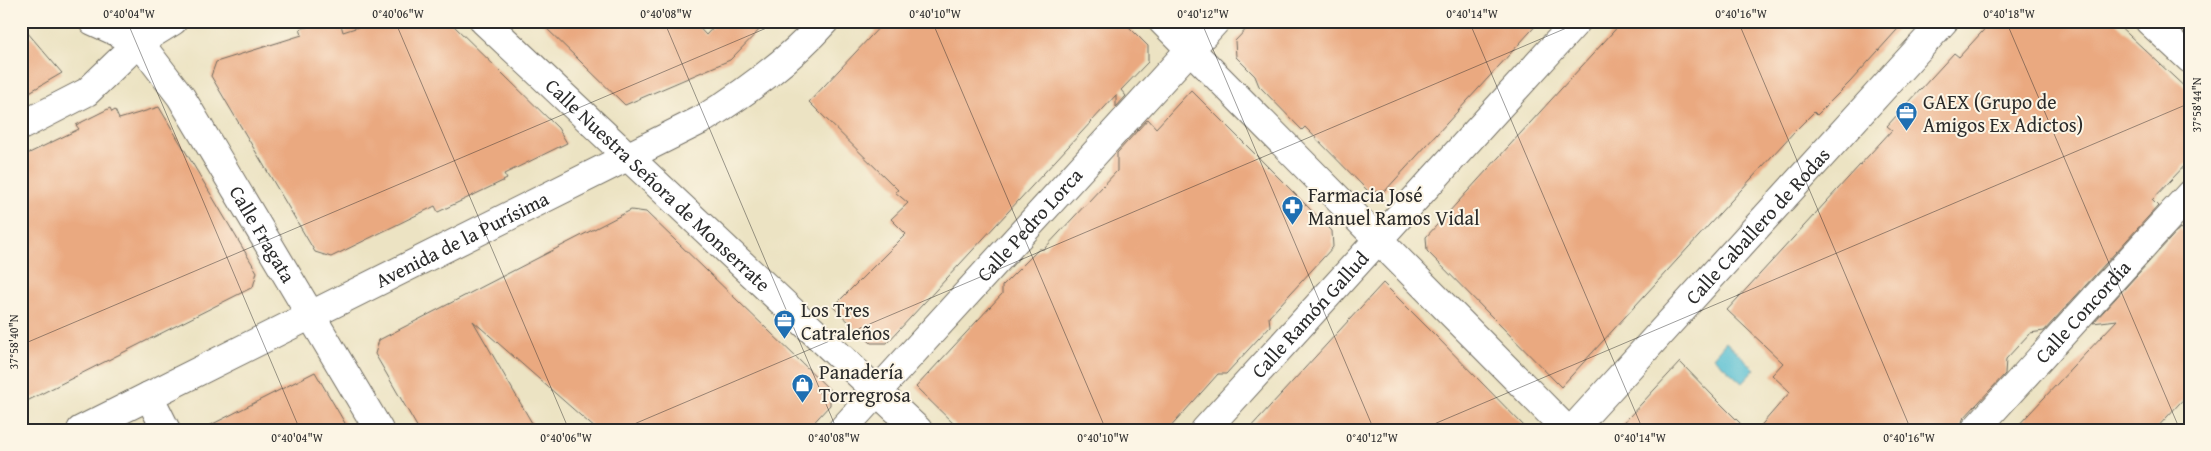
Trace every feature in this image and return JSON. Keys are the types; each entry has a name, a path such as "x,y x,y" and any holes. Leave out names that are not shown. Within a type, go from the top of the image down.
{"street":[{"path":"93,21 139,42"},
{"path":"21,126 87,92 139,42 173,21"},
{"name":"Calle Nuestra Señora de Monserrate","path":"484,21 918,430"},
{"name":"Avenida de la Purísima","path":"81,430 703,119 741,96 776,69 825,21"},
{"path":"1162,21 1567,430"},
{"name":"Calle Pedro Lorca","path":"842,430 1216,21"},
{"name":"Calle Ramón Gallud","path":"1204,430 1577,21"},
{"name":"Calle Caballero de Rodas","path":"1572,430 1944,21"},
{"path":"2149,21 2190,59"},
{"name":"Calle Fragata","path":"139,42 181,97 378,430"},
{"name":"Calle Concordia","path":"1975,430 2190,194"},
{"path":"149,396 166,430"}],"water":[{"path":"1726,342 1755,369 1742,383 1713,357"}],"building":[{"path":"326,21 340,21 343,32 377,21 449,21 558,128 567,143 504,174 507,179 438,212 435,206 331,257 315,252 211,76 216,62 302,35 300,29"},
{"path":"539,21 693,21 706,35 719,21 768,21 730,60 625,105"},
{"path":"885,21 1123,21 1148,46 1148,62 1121,90 1126,96 1116,107 1116,95 887,343 871,343 833,307 906,234 891,219 908,203 895,192 898,190 809,102"},
{"path":"1254,21 1540,21 1385,191 1369,192 1305,127 1302,130 1259,86 1255,76 1236,57 1235,41"},
{"path":"1623,21 1905,21 1850,82 1817,115 1814,112 1794,132 1561,387 1427,251 1426,237"},
{"path":"1992,21 2114,21 2190,92 2190,160 2152,200 2158,206 2044,331 2030,333 2006,359 2005,374 1963,419 1960,430 1757,430 1790,392 1772,375 1783,363 1727,310 1892,130 1887,126 1954,53 1959,57"},
{"path":"21,25 62,73 21,97"},
{"path":"1191,90 1332,231 1333,247 1269,317 1270,326 1226,374 1218,374 1168,430 960,430 916,387 1002,294 1002,286 1039,249 1044,249 1117,171 1117,153 1148,119 1156,128"},
{"path":"159,107 257,272 253,287 21,404 21,157 79,129 76,125 110,108 112,112 115,110 119,119"},
{"path":"631,210 646,212 830,390 830,405 807,430 597,430 473,321 536,430 419,430 375,354 379,340"},
{"path":"2180,228 2190,238 2190,392 2155,430 2014,430 2117,320 2093,323"},
{"path":"1383,283 1436,336 1528,430 1248,430"},
{"path":"1680,362 1716,399 1747,430 1617,430"},
{"path":"315,372 349,430 201,430 256,402"}],"place":[{"name":"GAEX (Grupo de Amigos Ex Adictos)","path":"1907,132"},
{"name":"Farmacia José Manuel Ramos Vidal","path":"1292,225"},
{"name":"Los Tres Catraleños","path":"785,340"},
{"name":"Panadería Torregrosa","path":"803,403"}]}
